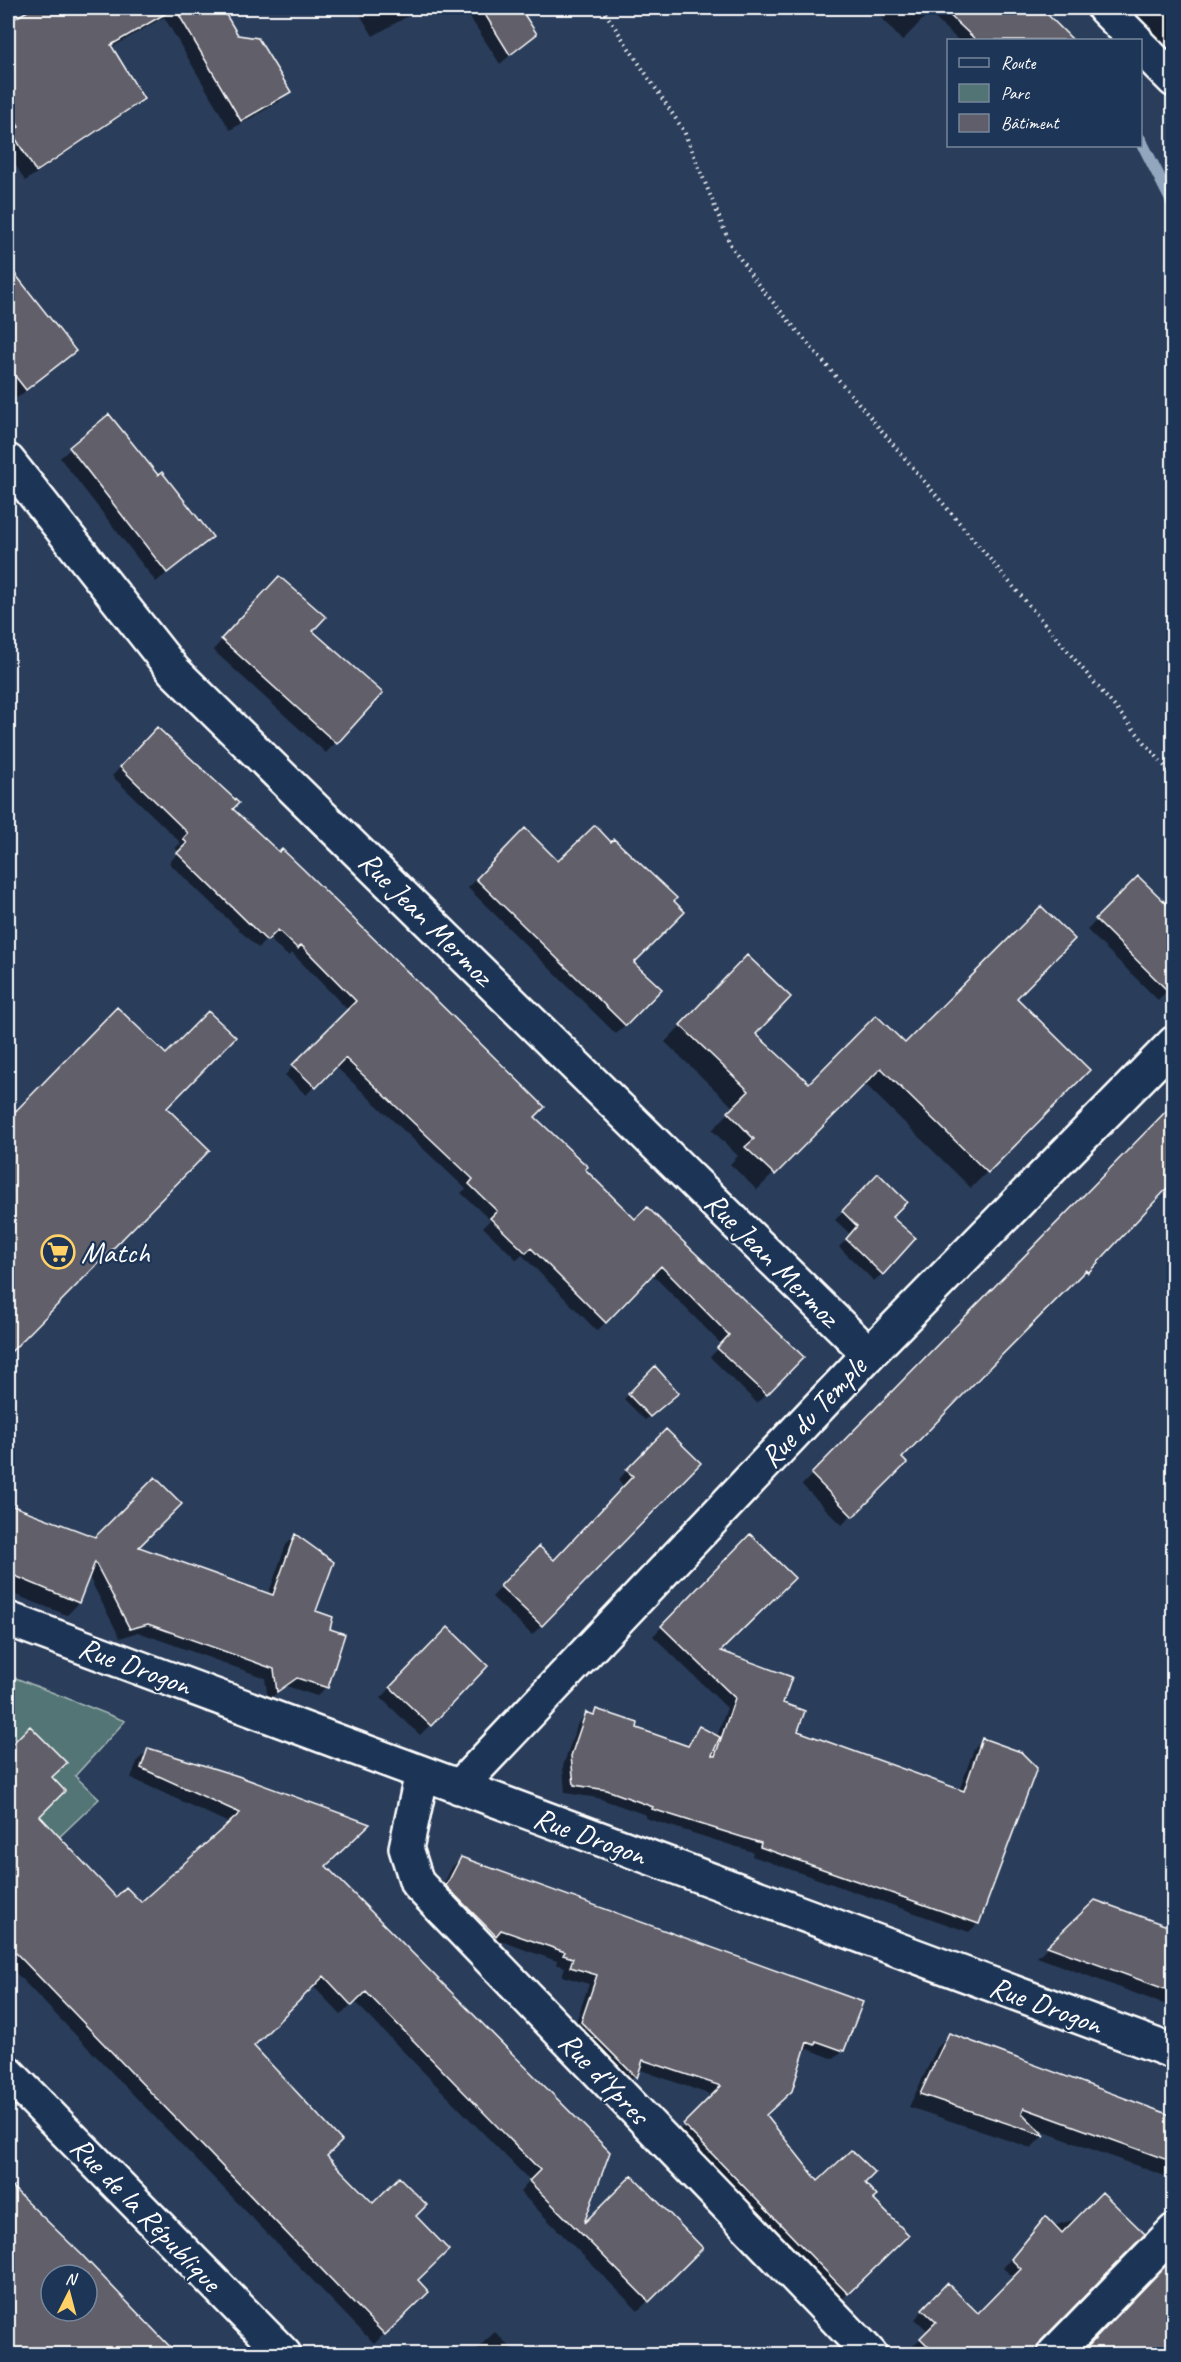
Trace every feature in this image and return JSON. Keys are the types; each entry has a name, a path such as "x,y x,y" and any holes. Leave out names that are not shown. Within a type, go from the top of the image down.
{"street":[{"path":"1104,8 1135,39"},
{"path":"1142,48 1173,80"},
{"name":"Rue Jean Mermoz","path":"8,460 174,671 868,1354"},
{"name":"Rue du Temple","path":"459,1787 868,1354 1173,1043"},
{"name":"Rue Drogon","path":"8,1619 1171,2049"},
{"name":"Rue d'Ypres","path":"422,1773 406,1848 417,1883 870,2355"},
{"name":"Rue de la République","path":"8,2073 284,2355"},
{"path":"1054,2355 1173,2231"}],"path":[{"path":"602,8 684,131 730,244 756,282 1173,777"}],"green space":[{"path":"8,1675 125,1721 75,1776 99,1799 8,1886"}],"building":[{"path":"33,8 175,8 111,45 144,99 36,172 11,131 19,127 8,109 8,22"},
{"path":"175,8 222,8 238,35 258,38 291,92 241,121"},
{"path":"481,8 520,8 537,34 510,55"},
{"path":"942,8 1041,8 1072,39 975,39"},
{"path":"8,265 76,351 26,390 8,367"},
{"path":"109,414 158,475 162,472 213,537 167,573 69,447"},
{"path":"279,576 326,617 313,631 383,693 337,744 221,639"},
{"path":"157,727 239,803 233,809 279,852 282,849 302,868 545,1107 535,1117 588,1167 585,1169 635,1219 647,1207 804,1357 767,1395 717,1348 729,1335 661,1266 606,1323 531,1248 526,1253 490,1218 497,1211 469,1184 473,1179 345,1058 316,1088 292,1065 356,1001 301,945 298,949 278,930 267,941 177,853 187,843 183,839 188,833 120,767"},
{"path":"595,825 611,842 614,839 677,898 674,901 685,912 634,963 662,989 626,1026 476,879 525,828 558,861"},
{"path":"1138,876 1173,910 1173,996 1095,919"},
{"path":"1041,906 1075,939 1017,998 1090,1070 988,1173 881,1068 775,1175 745,1147 754,1139 728,1112 749,1091 680,1025 747,955 791,997 756,1034 809,1083 876,1015 905,1043"},
{"name":"Match","path":"117,1007 166,1054 208,1011 236,1037 167,1108 210,1150 8,1355 8,1119"},
{"path":"1173,1104 1173,1182 1088,1273 1086,1270 902,1458 907,1463 853,1517 811,1474"},
{"path":"878,1173 907,1202 892,1217 916,1238 883,1275 846,1239 857,1226 842,1211"},
{"path":"655,1366 679,1393 650,1417 628,1394"},
{"path":"666,1429 701,1463 542,1626 500,1586 539,1546 554,1560 633,1476 626,1470"},
{"path":"155,1477 182,1504 139,1547 273,1595 295,1534 334,1562 316,1611 333,1617 330,1629 345,1634 328,1688 297,1678 277,1692 274,1669 148,1624 130,1629 95,1562 79,1603 8,1573 8,1504 95,1537"},
{"path":"750,1534 795,1578 721,1651 792,1677 783,1703 805,1711 798,1731 964,1791 982,1738 1021,1752 1037,1768 979,1924 760,1847 761,1843 652,1809 653,1807 607,1790 574,1785 571,1756 586,1712 594,1715 596,1709 638,1723 637,1728 688,1746 699,1726 720,1737 712,1755 715,1756 735,1698 661,1626"},
{"path":"448,1627 488,1666 431,1726 390,1687"},
{"path":"30,1726 67,1763 52,1777 65,1791 40,1816 116,1897 126,1887 141,1902 240,1813 141,1768 148,1748 238,1776 370,1824 326,1866 610,2152 584,2223 632,2175 703,2248 649,2302 529,2181 540,2170 366,1992 352,2006 324,1976 254,2046 342,2141 327,2156 373,2203 399,2177 427,2205 416,2216 449,2250 418,2280 429,2292 385,2335 16,1953 8,1953 8,1748"},
{"path":"461,1857 863,2002 844,2051 816,2041 815,2045 807,2042 792,2091 766,2115 818,2181 851,2150 875,2173 865,2183 877,2196 873,2199 909,2235 848,2294 683,2124 721,2086 643,2060 637,2078 581,2022 597,1975 570,1967 573,1958 563,1955 565,1952 501,1930 496,1936 446,1886"},
{"path":"1095,1900 1173,1928 1173,1992 1047,1946"},
{"path":"949,2033 1173,2116 1173,2162 1024,2108 1022,2113 1045,2136 920,2094"},
{"path":"8,2183 90,2263 39,2263 39,2323 99,2323 99,2273 178,2355 8,2355"},
{"path":"1102,2192 1145,2234 1041,2341 1036,2355 937,2355 920,2338 936,2322 922,2309 947,2283 978,2313 1021,2269 1011,2259 1046,2216 1062,2233"},
{"path":"1171,2260 1173,2355 1080,2355"}],"waterway":[{"path":"1142,143 1174,206"}],"place":[{"name":"Match","path":"58,1252"}]}
